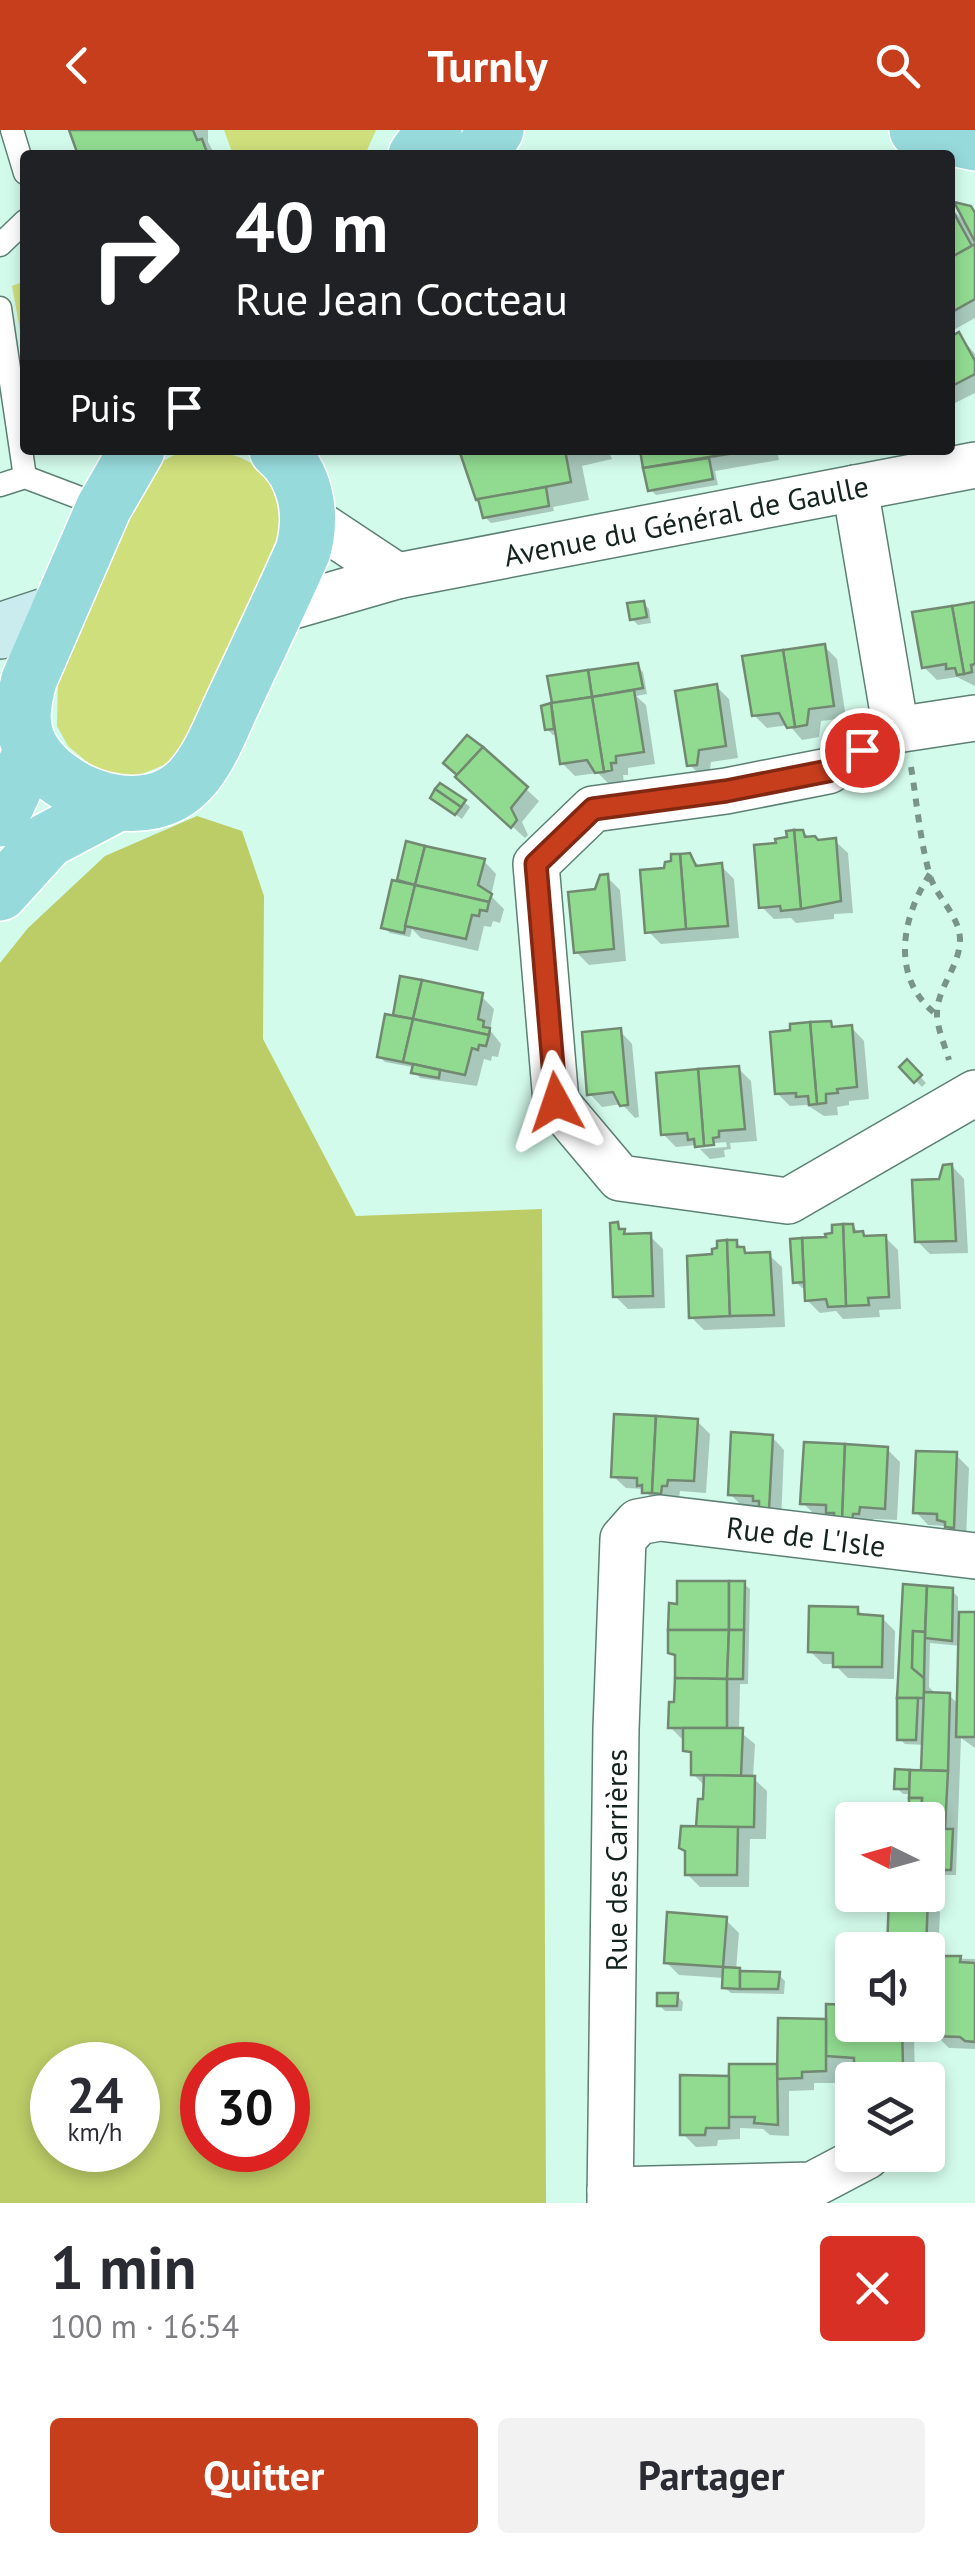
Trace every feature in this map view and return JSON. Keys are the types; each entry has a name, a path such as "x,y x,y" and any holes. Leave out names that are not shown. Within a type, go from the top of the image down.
{"main road":[{"path":"916,130 975,143"},
{"path":"0,819 19,711 104,507 134,455"},
{"path":"19,711 70,784 118,803 143,804 176,792 190,779 214,741 303,552 299,477"},
{"path":"0,892 48,840 118,803"}],"street":[{"name":"Avenue du Général de Gaulle","path":"276,611 398,576 975,466"},
{"path":"299,477 398,576"},
{"path":"855,488 896,730"},
{"path":"0,631 58,612"},
{"path":"968,1098 788,1201 620,1178 556,1102 536,864 593,809 726,791 828,771 896,730 975,718"},
{"name":"Rue de L'Isle","path":"638,1522 660,1518 975,1556"},
{"name":"Rue des Carrières","path":"610,2196 622,1539 638,1522"},
{"path":"610,2196 812,2184 836,2172"}],"lane":[{"path":"12,130 20,156"},
{"path":"0,245 20,226"},
{"path":"0,308 20,444"},
{"path":"22,455 25,478"},
{"path":"0,485 25,478 104,507"}],"path":[{"path":"896,730 908,749 930,874 960,938 956,962 936,1015"},
{"path":"930,874 909,914 905,960 910,982 923,1004 936,1015 968,1098"}],"green space":[{"path":"224,130 376,130 367,150 231,150"},
{"path":"20,283 20,330 12,286"},
{"path":"174,455 231,455 254,465 273,490 281,531 181,751 164,765 127,780 98,771 68,746 57,726 58,678 148,478"},
{"path":"197,816 242,831 264,896 263,1039 356,1216 542,1209 546,2203 0,2203 0,963 28,928 105,856"}],"building":[{"path":"69,130 193,130 206,150 76,150"},
{"path":"955,202 971,206 975,213 975,242"},
{"path":"955,215 972,246 955,255"},
{"path":"975,244 975,299 955,310 955,255"},
{"path":"959,332 975,361 975,374 955,384 955,334"},
{"path":"461,455 566,455 571,482 476,500"},
{"path":"641,455 715,456 643,468"},
{"path":"709,458 713,479 648,491 643,468"},
{"path":"546,487 549,506 483,518 478,499"},
{"path":"644,601 647,617 630,620 627,603"},
{"path":"975,602 975,664 971,665 972,672 964,674 952,606"},
{"path":"952,606 964,674 957,675 955,668 946,669 946,664 922,668 912,612"},
{"path":"825,644 834,706 809,709 807,725 795,727 783,650"},
{"path":"783,650 795,727 787,728 779,713 752,716 742,656"},
{"path":"638,663 643,688 592,697 588,670"},
{"path":"588,670 592,697 552,703 547,676"},
{"path":"717,684 726,746 699,750 697,765 687,766 675,691"},
{"path":"634,690 644,752 616,756 612,770 604,772 592,697"},
{"path":"592,697 604,772 595,773 587,760 560,764 551,703"},
{"path":"551,703 554,729 545,730 541,706"},
{"path":"467,735 483,747 457,775 443,763"},
{"path":"483,747 528,787 511,808 517,820 511,828 455,777"},
{"path":"440,783 466,800 461,807 435,789"},
{"path":"435,789 461,807 455,815 430,798"},
{"path":"794,830 803,830 805,837 815,836 818,840 836,838 841,901 801,909"},
{"path":"794,830 801,909 759,908 754,845 776,843 775,839 787,837 786,831"},
{"path":"406,841 425,846 415,885 397,880"},
{"path":"425,846 485,859 478,885 492,894 489,902 415,885"},
{"path":"690,853 696,866 722,863 728,926 686,929 680,854"},
{"path":"671,854 680,854 686,929 645,933 640,870 664,868 665,862 671,861"},
{"path":"608,874 614,949 574,953 568,892 595,889 600,875"},
{"path":"392,880 415,885 404,933 381,928"},
{"path":"415,885 489,902 487,911 472,915 466,939 405,926"},
{"path":"400,976 422,980 413,1019 393,1015"},
{"path":"422,980 483,993 478,1019 484,1021 483,1027 490,1028 489,1035 413,1019"},
{"path":"385,1014 413,1019 403,1062 377,1057"},
{"path":"413,1019 489,1035 486,1046 472,1048 465,1075 403,1062"},
{"path":"831,1021 832,1027 852,1025 857,1087 837,1089 838,1093 826,1094 826,1103 817,1104 810,1022"},
{"path":"810,1022 817,1104 809,1105 808,1096 775,1094 770,1032"},
{"path":"621,1028 628,1105 620,1106 613,1092 587,1095 582,1032"},
{"path":"907,1059 922,1075 914,1083 899,1067"},
{"path":"413,1064 440,1070 439,1078 411,1073"},
{"path":"739,1066 745,1129 719,1131 719,1137 713,1138 714,1145 704,1146 698,1069"},
{"path":"698,1069 704,1146 695,1147 694,1139 688,1140 687,1133 661,1135 656,1073"},
{"path":"952,1164 956,1241 915,1242 912,1180 939,1179 943,1165"},
{"path":"618,1222 619,1229 625,1229 624,1234 651,1233 653,1296 613,1297 610,1223"},
{"path":"843,1224 853,1224 854,1232 863,1231 864,1236 886,1235 889,1297 868,1298 869,1305 846,1306"},
{"path":"843,1224 846,1306 828,1307 826,1299 805,1301 802,1238 826,1237 825,1234 832,1233 832,1225"},
{"path":"802,1238 804,1282 793,1283 790,1239"},
{"path":"727,1240 730,1316 689,1318 687,1256 712,1254 717,1241"},
{"path":"727,1240 737,1240 737,1247 744,1247 745,1253 770,1252 774,1315 730,1316"},
{"path":"614,1414 656,1416 652,1493 642,1493 637,1478 611,1477"},
{"path":"656,1416 698,1419 694,1481 668,1480 661,1494 652,1493"},
{"path":"731,1432 773,1435 769,1510 759,1509 759,1501 753,1501 753,1496 728,1495"},
{"path":"804,1442 845,1444 842,1522 834,1521 834,1513 826,1513 826,1505 800,1504"},
{"path":"845,1444 888,1447 885,1509 860,1507 852,1522 842,1522"},
{"path":"916,1451 957,1452 954,1528 945,1527 945,1522 937,1520 937,1514 913,1513"},
{"path":"677,1581 729,1581 729,1630 668,1630 669,1603 677,1604"},
{"path":"729,1581 745,1581 744,1630 729,1630"},
{"path":"903,1584 927,1586 925,1632 913,1631 912,1668 924,1678 924,1698 897,1698"},
{"path":"927,1586 953,1588 952,1641 925,1638"},
{"path":"809,1606 858,1607 858,1614 883,1616 882,1667 833,1667 833,1653 808,1652"},
{"path":"959,1612 975,1612 975,1737 956,1737"},
{"path":"668,1630 729,1630 727,1679 675,1678 675,1655 668,1653"},
{"path":"729,1630 744,1630 743,1679 727,1679"},
{"path":"913,1631 925,1632 924,1678 912,1668"},
{"path":"675,1678 727,1679 727,1728 668,1728"},
{"path":"924,1692 950,1693 948,1771 921,1770"},
{"path":"897,1698 918,1698 916,1740 897,1740"},
{"path":"683,1728 743,1728 741,1776 691,1775 691,1752 683,1751"},
{"path":"895,1769 910,1770 909,1789 894,1789"},
{"path":"910,1770 948,1771 945,1829 945,1802 909,1798"},
{"path":"704,1775 755,1776 754,1827 696,1827"},
{"path":"681,1826 738,1827 737,1875 685,1875 685,1851 679,1848"},
{"path":"945,1829 953,1829 951,1870 945,1870"},
{"path":"667,1912 727,1917 723,1967 664,1963"},
{"path":"888,1912 927,1912 927,1932 888,1932"},
{"path":"945,1956 961,1956 960,1962 975,1963 975,2042 945,2036"},
{"path":"723,1967 740,1968 740,1989 722,1988"},
{"path":"740,1971 780,1972 778,1989 740,1989"},
{"path":"657,1993 678,1993 677,2006 657,2006"},
{"path":"826,2004 835,2004 835,2042 902,2042 903,2062 854,2062 854,2058 826,2056"},
{"path":"778,2018 826,2019 826,2071 802,2072 802,2078 777,2079"},
{"path":"729,2064 777,2064 778,2125 754,2123 755,2117 728,2117"},
{"path":"680,2075 729,2076 729,2128 706,2128 705,2135 680,2135"}],"route":[{"path":"556,1102 536,864 593,809 726,791 828,771 862,750"}]}
